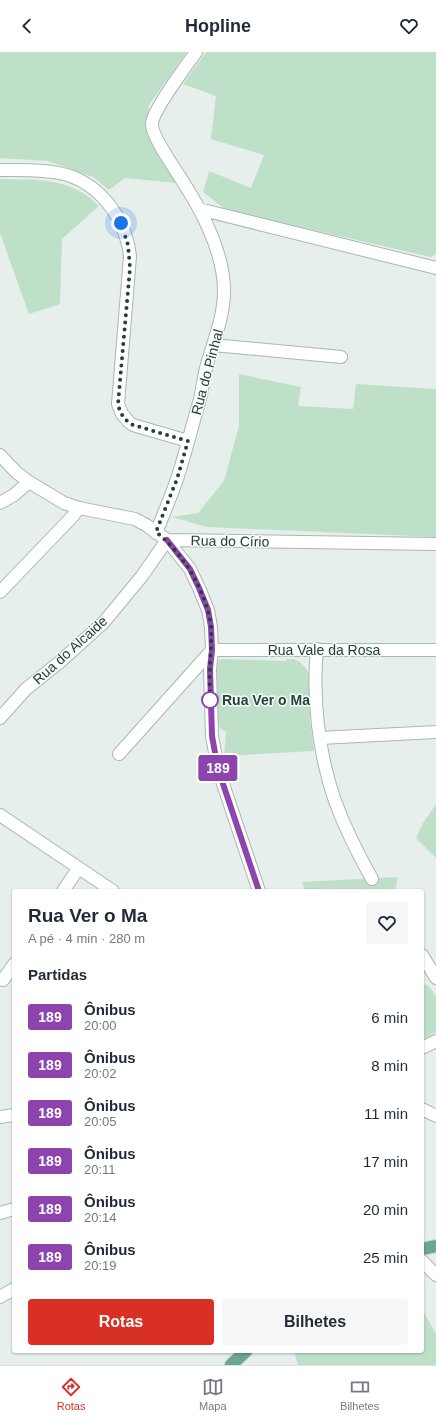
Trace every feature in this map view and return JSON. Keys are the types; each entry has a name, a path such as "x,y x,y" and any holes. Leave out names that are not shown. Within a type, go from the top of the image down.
{"main road":[{"path":"424,1249 436,1246"},
{"path":"231,1365 244,1353"}],"street":[{"name":"Rua do Pinhal","path":"156,532 177,479 221,319 223,305 223,277 221,264 215,246 199,209 157,139 152,124 158,108 196,52"},
{"path":"0,170 49,171 71,176 82,181 101,195 116,212 125,233 130,256 118,404 119,409 125,419 133,425 188,441"},
{"path":"199,209 436,268"},
{"path":"213,345 341,357"},
{"path":"0,455 16,472 29,482 64,503 79,508 135,519 146,525 167,540 190,569 208,610 211,627 212,650 210,669 212,736 218,769 258,889"},
{"path":"0,503 29,482"},
{"path":"0,592 79,508"},
{"name":"Rua do Círio","path":"167,540 436,544"},
{"name":"Rua do Alcaide","path":"3,710 104,622 142,576 167,540"},
{"path":"118,754 212,650"},
{"name":"Rua Vale da Rosa","path":"212,650 436,650"},
{"path":"317,650 316,693 320,738 326,768 335,800 353,844 372,878"},
{"path":"320,738 436,732"},
{"path":"0,815 110,889"},
{"path":"64,889 78,869"},
{"path":"424,958 436,978"},
{"path":"3,980 12,967"},
{"path":"424,1047 436,1041"},
{"path":"424,1110 436,1116"},
{"path":"0,1213 12,1210"},
{"path":"424,1263 436,1274"},
{"path":"0,1297 12,1290"}],"green space":[{"path":"0,52 187,52 149,105 148,131 176,183 125,178 109,190 93,177 48,161 0,158"},
{"path":"206,52 436,52 436,254 431,257 226,210 203,192 209,171 251,188 264,155 211,139 216,96 183,84"},
{"path":"0,179 40,180 65,185 77,190 99,206 62,239 60,304 29,314 0,233"},
{"path":"239,374 301,387 298,406 353,409 356,384 436,389 436,537 207,527 172,517 198,513 224,481 239,426"},
{"path":"222,659 286,661 287,659 294,659 300,662 307,670 309,675 310,721 314,751 224,756 226,732 220,728 218,724 217,663"},
{"path":"436,804 436,858 416,838 423,823"},
{"path":"398,877 395,889 304,889 302,882"},
{"path":"424,984 429,986 436,996 436,1032 424,1039"},
{"path":"424,1313 436,1334 436,1365 298,1365 295,1353 424,1353"}],"bus line":[{"name":"189","path":"167,540 190,569 208,610 211,627 212,650 210,669 210,707 212,736 218,769 258,889"}],"place":[{"name":"Rua Ver o Ma","path":"210,700"}],"route":[{"path":"121,223 128,245 130,268 118,404 119,409 125,419 133,425 188,441 177,479 156,532 167,540 190,569 208,610 211,627 212,650 210,669 210,700"}]}
